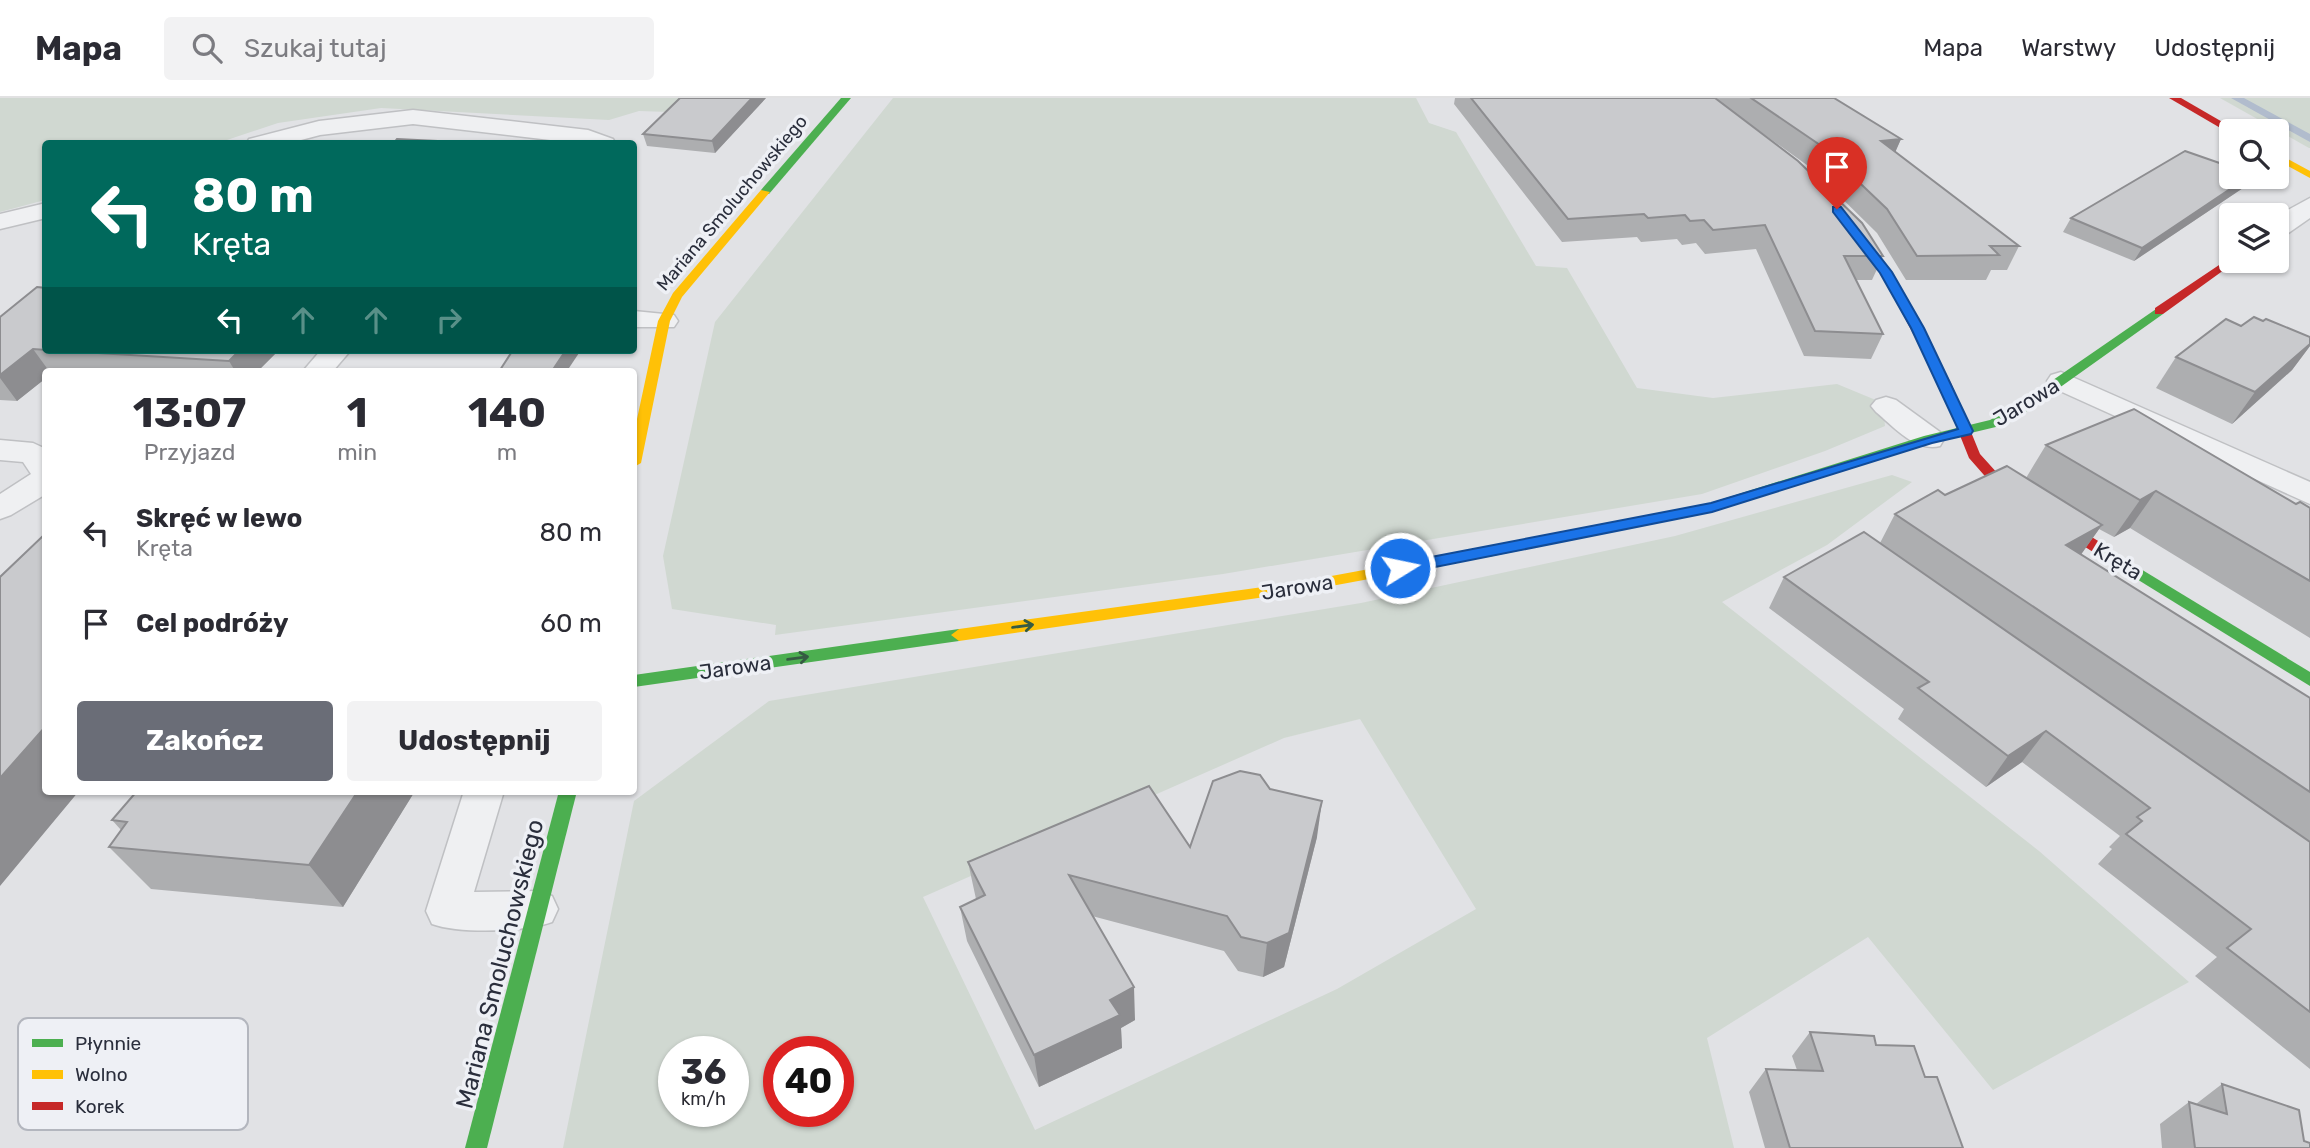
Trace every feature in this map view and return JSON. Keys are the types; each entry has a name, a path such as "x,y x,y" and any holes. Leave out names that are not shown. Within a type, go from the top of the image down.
{"street":[{"name":"Mariana Smoluchowskiego","path":"637,449 664,321 677,296 846,98"},
{"path":"2174,98 2219,123"},
{"path":"2289,163 2310,176"},
{"path":"2289,220 2310,206"},
{"name":"Kręta","path":"1837,209 1886,272 1918,328 1966,431 1974,455 2011,494 2310,680"},
{"name":"Jarowa","path":"637,681 1299,587 1552,541 1712,507 1929,439 1995,423 2061,381 2219,269"},
{"name":"Mariana Smoluchowskiego","path":"476,1148 567,795"}],"lane":[{"path":"272,140 319,128 413,117 541,137 588,137 595,140"},
{"path":"0,222 42,211"},
{"path":"637,319 664,321"},
{"path":"320,368 333,354"},
{"path":"2061,381 2310,494"},
{"path":"1886,405 1929,439"},
{"path":"0,450 33,453 42,469"},
{"path":"0,509 42,479"},
{"path":"483,795 447,911 537,909"}],"shaded area":[{"path":"0,98 684,98 669,112 639,111 609,120 381,108 278,123 227,140 42,140 42,201 0,212"},
{"path":"893,98 1416,98 1429,123 1456,132 1536,266 1567,268 1637,388 1713,398 1837,384 1883,403 1885,426 1825,451 1702,494 1223,574 775,635 776,625 672,609 663,556 715,322"},
{"path":"2220,98 2310,98 2310,148 2289,137 2289,119 2257,119"},
{"path":"1892,475 1912,482 1827,545 1722,602 2039,851 2189,982 1993,1090 1868,937 1707,1038 1734,1148 563,1148 634,801 769,701 1361,603 1675,536","holes":["1360,719 1476,909 1337,989 1035,1130 923,897 1284,738"]}],"building":[{"path":"680,98 752,98 712,141 643,134"},
{"path":"1471,98 1715,98 1798,161 1862,223 1883,256 1844,256 1883,334 1815,331 1765,225 1713,230 1704,220 1690,221 1685,215 1648,218 1644,214 1568,219"},
{"path":"1751,98 1834,98 1901,139 1881,141 2019,246 1990,246 1999,255 1917,256 1887,209 1820,145"},
{"path":"2185,151 2219,163 2219,189 2230,189 2142,248 2071,218"},
{"path":"37,287 42,288 42,350 33,349 0,375 0,317"},
{"path":"2254,317 2263,321 2266,319 2310,337 2310,344 2255,392 2176,357 2226,319 2241,326"},
{"path":"114,354 236,354 229,361"},
{"path":"510,354 563,354 554,368 501,368"},
{"path":"2134,409 2296,504 2300,502 2310,508 2310,581 2156,491 2140,500 2046,445"},
{"path":"2007,466 2102,525 2066,545 2310,698 2310,792 1895,514 1938,490 1945,495"},
{"path":"1864,532 2310,842 2310,1012 2227,948 2251,929 2126,834 2142,821 2137,817 2150,808 2046,731 2008,756 1918,688 1929,682 1784,577"},
{"path":"42,537 42,731 0,778 0,577"},
{"path":"1240,771 1260,775 1270,789 1322,801 1289,933 1267,943 1241,937 1227,916 1069,875 1134,987 1110,1000 1120,1015 1034,1055 960,907 985,895 968,862 1149,786 1190,847 1213,781"},
{"path":"134,795 355,795 309,865 109,847 127,822 112,820"},
{"path":"1810,1032 1874,1036 1876,1045 1914,1046 1925,1077 1937,1077 1963,1148 1790,1148 1766,1069 1823,1071"},
{"path":"2222,1084 2299,1110 2304,1141 2310,1143 2310,1148 2195,1148 2189,1102 2227,1114"}],"waterway":[{"path":"2236,98 2310,139"}],"traffic: fast":[{"path":"765,192 846,98"},
{"path":"1488,552 1712,507 1929,439 1995,423 2019,410 2159,311"},
{"path":"2098,548 2310,680"},
{"path":"637,681 959,635"},
{"path":"476,1148 567,795"}],"traffic: slow":[{"path":"2289,163 2310,175"},
{"path":"637,449 664,321 677,296 765,192"},
{"path":"959,635 1299,587 1488,552"}],"traffic: jam":[{"path":"2174,98 2219,123"},
{"path":"1847,221 1886,272 1945,383 1974,455 2003,488 2098,548"},
{"path":"2159,311 2219,268"}],"route":[{"path":"1400,568 1552,541 1712,507 1929,439 1966,431 1918,328 1886,272 1865,241 1837,209"}]}
